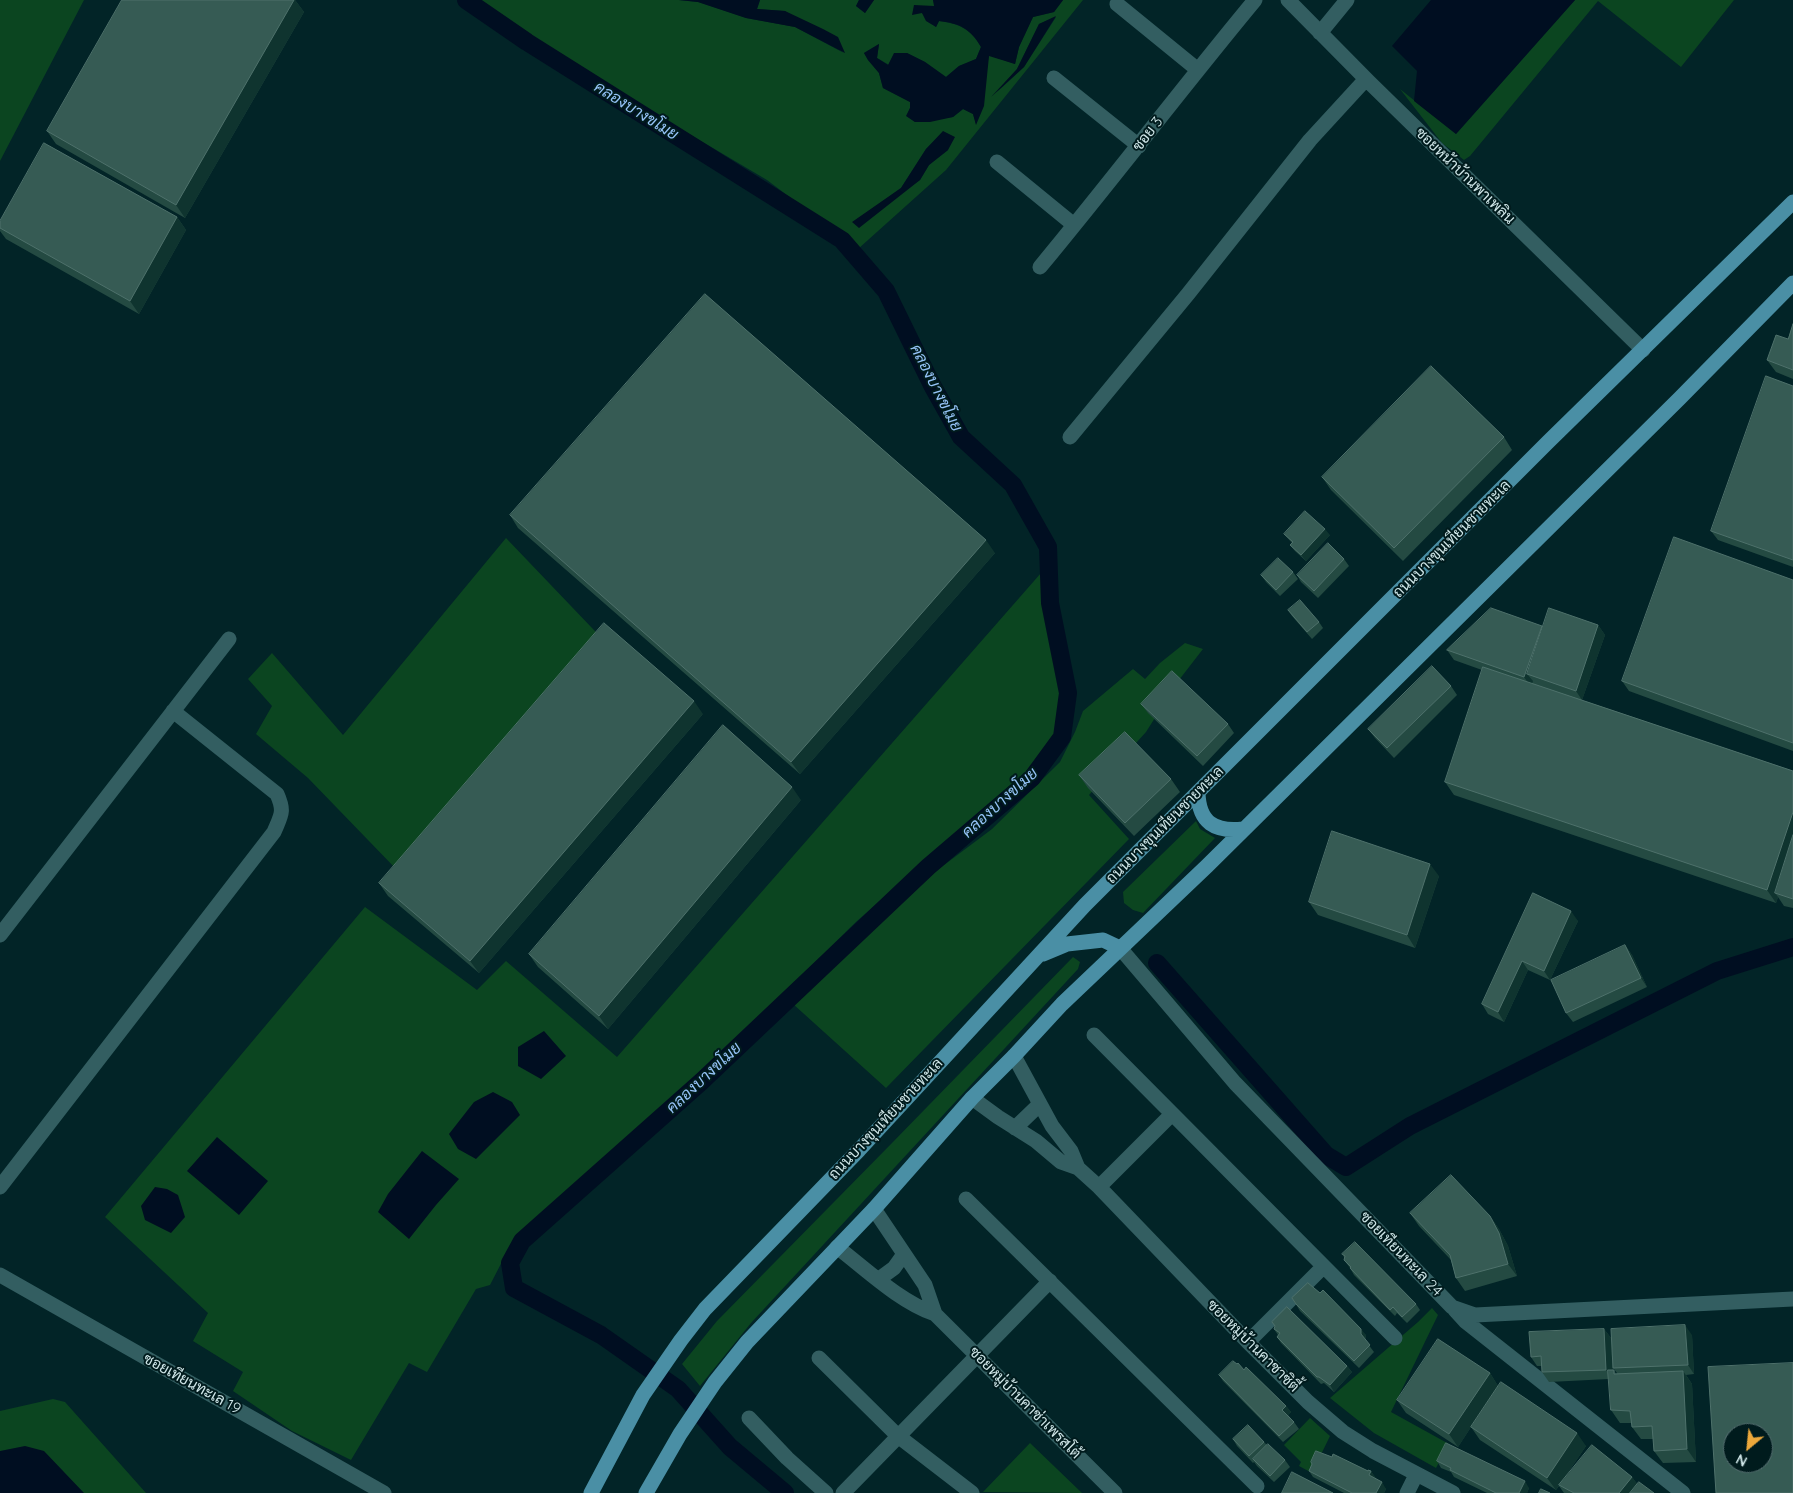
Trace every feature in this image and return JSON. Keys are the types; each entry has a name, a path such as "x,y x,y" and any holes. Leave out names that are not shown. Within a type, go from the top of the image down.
{"main road":[{"name":"ถนนบางขุนเทียนชายทะเล","path":"591,1493 644,1395 705,1308 859,1150 1085,905 1548,442 1793,202"},
{"path":"646,1493 680,1434 715,1382 747,1342 874,1209 972,1098 1062,1004 1207,866 1793,284"},
{"path":"1198,793 1198,805 1207,821 1213,826 1223,829 1244,829"},
{"path":"1037,957 1067,944 1103,940 1120,948"}],"street":[{"name":"ซอย 3","path":"1040,267 1255,0"},
{"name":"ซอยหน้าบ้านพาเพลิน","path":"1288,0 1366,79 1644,350"},
{"path":"1320,33 1347,0"},
{"path":"1117,4 1198,70"},
{"path":"1054,78 1139,146"},
{"path":"1070,437 1188,294 1310,140 1366,79"},
{"path":"997,162 1074,225"},
{"path":"0,935 229,639"},
{"path":"0,1187 274,832 280,816 282,806 277,794 173,711"},
{"name":"ซอยเทียนทะเล 24","path":"1120,948 1235,1083 1452,1307 1475,1315 1793,1299"},
{"path":"1094,1035 1395,1338"},
{"name":"ซอยหมู่บ้านคาซาซิตี้","path":"1014,1056 1052,1126 1071,1151 1078,1168 1308,1402 1343,1432 1416,1475 1453,1493"},
{"name":"ซอยหมู่บ้านคาซาซิตี้","path":"972,1098 1036,1141 1061,1162 1078,1168"},
{"path":"1015,1128 1040,1104"},
{"path":"1098,1187 1172,1114"},
{"path":"966,1199 1257,1486"},
{"name":"ซอยหมู่บ้านคาซ่าเพรสโต้","path":"874,1209 925,1285 936,1314 1115,1493"},
{"name":"ซอยหมู่บ้านคาซ่าเพรสโต้","path":"837,1247 907,1302 936,1314"},
{"path":"879,1279 894,1268 904,1254"},
{"path":"1248,1342 1323,1267"},
{"name":"ซอยเทียนทะเล 19","path":"0,1275 384,1493"},
{"path":"843,1493 1050,1281"},
{"path":"1452,1307 1465,1320 1682,1493"},
{"path":"819,1358 898,1436 972,1493"},
{"path":"749,1418 787,1458 826,1493"},
{"path":"1407,1493 1416,1475"}],"green space":[{"path":"0,0 84,0 0,161"},
{"path":"480,0 679,0 698,2 746,18 795,27 844,53 785,11 757,9 760,0 859,0 856,6 865,13 874,0 933,0 935,6 922,13 936,27 939,21 959,26 969,32 981,47 976,59 959,66 946,77 925,62 907,53 889,65 877,58 879,44 864,53 879,73 883,88 910,102 907,116 915,122 953,117 963,109 973,114 976,124 989,55 1015,64 1019,47 1033,17 1054,12 1063,0 1083,0 946,170 858,249 767,180 596,79 478,3","holes":["1056,17 1024,67 997,92 1017,69 1039,24","944,132 948,150 929,165 920,180 852,223 901,188 926,149"]},
{"path":"1575,0 1734,0 1681,67 1598,1 1470,156 1464,160 1442,143 1400,89 1456,134"},
{"path":"506,538 614,651 397,870 308,778 256,734 272,706 248,679 272,653 343,735"},
{"path":"1041,573 1043,605 1060,694 1057,734 1031,770 857,921 720,1055 530,1226 507,1252 490,1285 476,1289 427,1372 409,1363 351,1460 292,1431 233,1391 243,1372 193,1341 208,1313 105,1217 365,907 477,990 506,961 617,1057"},
{"path":"1185,643 1203,649 1179,680 1146,732 1089,795 1129,839 886,1088 793,1004 936,871 992,829 1060,762 1083,711 1133,669 1145,679 1160,663"},
{"path":"1196,821 1200,829 1215,838 1143,913 1133,910 1124,903 1123,892"},
{"path":"1073,957 1080,962 1078,969 751,1323 700,1386 682,1364 717,1321"},
{"path":"1432,1308 1438,1315 1391,1412 1449,1444 1436,1468 1374,1433 1330,1398"},
{"path":"53,1399 65,1402 146,1493 0,1493 0,1411"},
{"path":"1310,1418 1330,1436 1312,1473 1299,1466 1301,1462 1284,1445"},
{"path":"1030,1443 1082,1493 983,1492"}],"water":[{"path":"679,0 760,0 757,9 785,11 838,37 845,53 795,27 746,18 698,2"},
{"path":"859,0 874,0 865,13 856,6"},
{"path":"933,0 1063,0 1054,12 1033,17 1019,47 1015,64 989,56 984,106 976,125 973,114 963,109 953,117 930,122 915,122 906,116 910,108 910,102 883,88 879,73 864,53 879,44 877,58 888,65 894,53 907,53 925,62 946,77 959,66 976,59 981,47 969,31 953,23 939,21 936,27 926,21 922,13 912,15 914,5 934,6"},
{"path":"1431,0 1575,0 1456,134 1414,101 1417,71 1392,46"},
{"path":"1056,16 1024,67 991,97 1017,69 1039,24"},
{"path":"943,131 955,137 948,150 929,165 920,180 859,228 852,222 901,188 926,149"},
{"path":"544,1031 566,1056 541,1079 518,1066 518,1047"},
{"path":"493,1092 512,1102 520,1115 476,1159 458,1149 449,1134 474,1102"},
{"path":"217,1137 268,1181 239,1215 187,1171"},
{"path":"422,1151 459,1179 409,1239 378,1212 388,1194"},
{"path":"155,1187 167,1189 178,1195 185,1217 171,1233 145,1220 141,1206"},
{"path":"25,1446 44,1451 84,1493 0,1493 0,1451"}],"building":[{"path":"122,0 294,0 176,205 47,131"},
{"path":"44,143 177,217 130,301 0,228 0,221"},
{"path":"705,294 986,540 791,762 510,515"},
{"path":"1793,324 1793,370 1767,360 1776,335 1788,339"},
{"path":"1431,366 1504,437 1394,548 1322,477"},
{"path":"1766,376 1793,386 1793,560 1711,531"},
{"path":"1305,511 1325,529 1301,555 1290,545 1293,542 1284,534"},
{"path":"1674,537 1793,580 1793,743 1622,681"},
{"path":"1328,543 1344,559 1314,591 1297,575"},
{"path":"1278,558 1293,572 1276,590 1261,575"},
{"path":"1300,600 1319,622 1307,632 1288,610"},
{"path":"1491,608 1542,626 1524,677 1447,650"},
{"path":"1549,608 1598,625 1576,691 1527,674"},
{"path":"604,623 694,701 470,961 379,883"},
{"path":"1432,666 1451,686 1387,748 1368,729"},
{"path":"1483,667 1793,771 1793,812 1767,890 1445,782"},
{"path":"1172,671 1228,724 1197,756 1141,704"},
{"path":"723,725 792,787 599,1016 529,954"},
{"path":"1125,732 1171,779 1125,823 1079,775"},
{"path":"1332,831 1430,864 1407,935 1309,902"},
{"path":"1793,835 1793,899 1775,893"},
{"path":"1533,893 1571,911 1544,971 1522,961 1498,1012 1482,1004"},
{"path":"1625,945 1641,978 1566,1013 1551,980"},
{"path":"1451,1175 1490,1216 1499,1233 1508,1264 1456,1278 1450,1255 1410,1213"},
{"path":"1355,1242 1416,1304 1402,1317 1393,1307 1390,1310 1344,1260 1345,1256 1342,1254"},
{"path":"1308,1283 1320,1293 1323,1290 1361,1329 1361,1334 1370,1345 1354,1361 1292,1298"},
{"path":"1287,1307 1347,1366 1330,1385 1317,1377 1277,1337 1280,1333 1274,1329 1275,1326 1272,1322"},
{"path":"1685,1325 1688,1365 1613,1368 1611,1329"},
{"path":"1604,1329 1606,1370 1542,1372 1541,1356 1531,1357 1529,1332"},
{"path":"1438,1339 1490,1373 1449,1434 1397,1400"},
{"path":"1233,1361 1238,1363 1244,1370 1246,1367 1286,1406 1282,1410 1294,1422 1279,1436 1219,1375"},
{"path":"1793,1363 1793,1493 1716,1493 1708,1367"},
{"path":"1608,1370 1614,1370 1614,1374 1683,1371 1687,1449 1654,1451 1652,1426 1632,1427 1630,1411 1611,1410"},
{"path":"1501,1382 1577,1433 1547,1478 1471,1427"},
{"path":"1248,1425 1264,1442 1249,1456 1233,1439"},
{"path":"1446,1443 1525,1481 1519,1493 1496,1493 1450,1470 1451,1468 1437,1461"},
{"path":"1268,1444 1285,1460 1270,1476 1253,1459"},
{"path":"1592,1445 1632,1477 1619,1493 1574,1493 1559,1485"},
{"path":"1316,1451 1332,1457 1333,1454 1371,1471 1369,1475 1382,1482 1376,1493 1352,1493 1309,1471"},
{"path":"1292,1472 1333,1493 1282,1493"},
{"path":"1639,1482 1654,1493 1630,1493"},
{"path":"1541,1489 1550,1493 1539,1493"}],"waterway":[{"name":"คลองบางขโมย","path":"466,0 527,42 842,240 886,291 932,385 961,437 1013,485 1048,547 1050,603 1068,693 1062,737 1032,778 928,867 702,1081 522,1241 510,1263 514,1288 601,1335 678,1389 730,1447 785,1493"},
{"path":"1157,963 1326,1155 1346,1167 1410,1126 1717,971 1793,947"}]}
